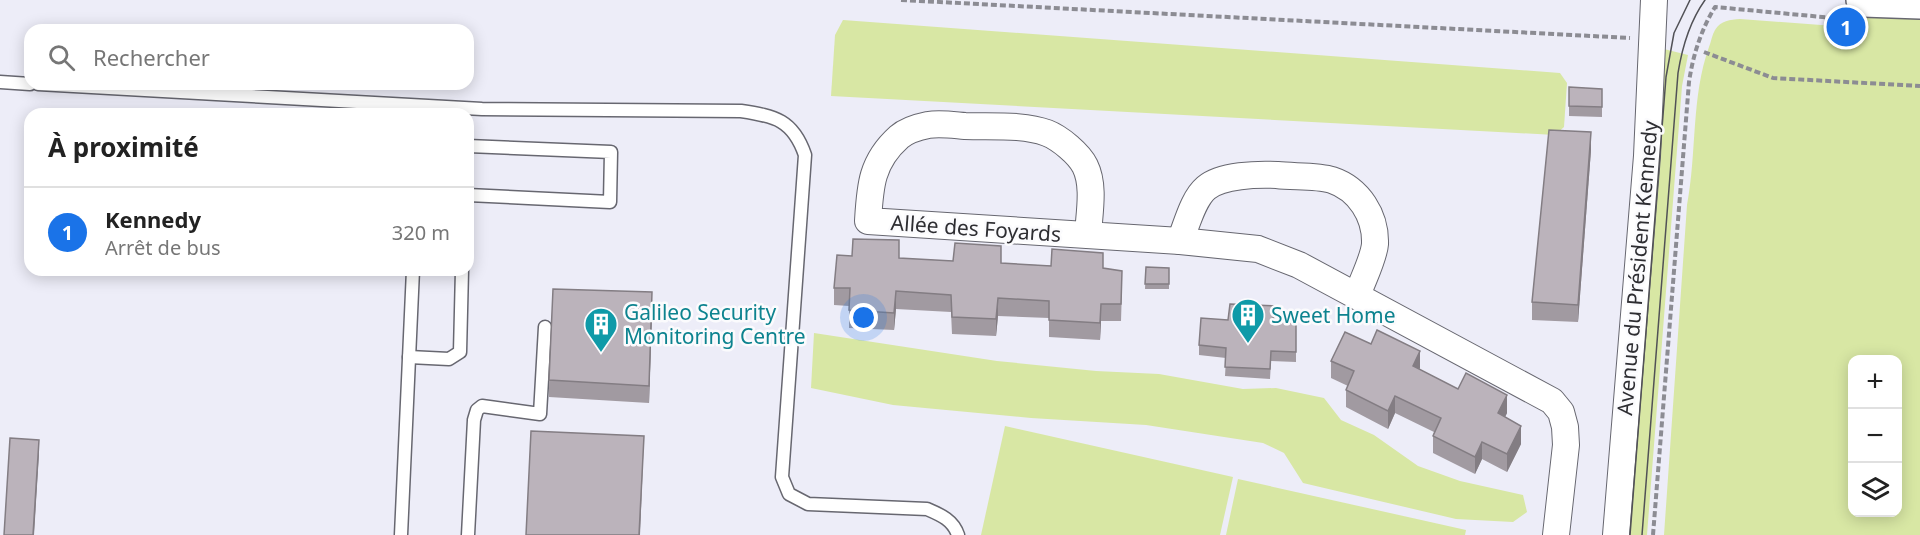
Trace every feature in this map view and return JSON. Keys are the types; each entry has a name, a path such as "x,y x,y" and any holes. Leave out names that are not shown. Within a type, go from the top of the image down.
{"main road":[{"path":"1856,10 1920,2"}],"street":[{"name":"Avenue du Président Kennedy","path":"1616,535 1647,156 1654,0"},
{"name":"Allée des Foyards","path":"1088,235 1090,185 1085,166 1069,148 1048,133 1023,129 931,124 915,128 900,136 874,169 868,221 1180,241 1258,249 1299,265 1552,400 1561,412 1565,436 1556,535"},
{"path":"1180,241 1200,195 1208,186 1218,181 1258,174 1331,180 1350,189 1366,206 1373,223 1375,245 1357,296"}],"lane":[{"path":"0,82 24,84"},
{"path":"145,90 464,108"},
{"path":"474,109 741,111 765,114 786,123 800,140 804,155 782,477 789,494 808,504 927,509 946,517 958,535"},
{"path":"474,146 611,152 610,202 474,195"},
{"path":"401,535 413,276"},
{"path":"409,357 449,359 460,352 462,276"},
{"path":"468,535 474,420 477,410 482,406 540,414 544,327"}],"path":[{"path":"901,0 1581,37 1640,37"},
{"path":"1653,535 1689,82 1699,39 1715,7 1856,10"},
{"path":"1704,52 1773,78 1920,86"}],"green space":[{"path":"1920,10 1920,535 1664,535 1687,205 1699,85 1713,34 1720,24 1740,19 1861,28 1866,16"},
{"path":"843,20 1560,73 1567,83 1564,127 1555,135 831,96 835,35"},
{"path":"1664,49 1688,55 1682,86 1647,535 1625,535"},
{"path":"814,333 997,361 1096,371 1159,374 1243,389 1276,388 1324,398 1341,420 1374,435 1418,466 1460,481 1523,495 1527,512 1513,522 1456,519 1303,483 1284,453 1263,443 1146,425 1031,418 893,405 811,388"},
{"path":"1005,426 1233,477 1220,535 981,535"},
{"path":"1238,479 1466,530 1465,535 1226,535"}],"building":[{"path":"1569,87 1602,89 1602,107 1569,106"},
{"path":"1549,130 1591,132 1578,305 1532,302"},
{"path":"853,239 899,240 899,258 953,261 955,243 1001,246 1001,263 1051,266 1052,249 1103,253 1103,268 1122,271 1121,304 1101,304 1100,323 1049,320 1049,301 998,298 996,319 952,317 951,295 896,291 894,313 849,310 850,288 834,288 837,255 852,256"},
{"path":"1146,267 1169,268 1169,284 1145,284"},
{"name":"Galileo Security Monitoring Centre","path":"553,289 652,292 649,386 549,380"},
{"name":"Sweet Home","path":"1230,304 1275,306 1273,320 1296,324 1296,352 1271,351 1270,369 1225,367 1226,348 1199,345 1201,318 1228,320"},
{"path":"1377,330 1420,351 1413,366 1458,389 1466,373 1507,395 1498,413 1521,426 1507,454 1482,442 1475,457 1433,436 1441,418 1395,396 1388,411 1346,390 1354,371 1331,361 1345,332 1371,344"},
{"path":"531,431 644,436 639,535 526,535"},
{"path":"10,438 39,440 33,535 4,535"}],"tram line":[{"path":"1630,535 1666,77 1674,33 1690,0"},
{"path":"1642,535 1678,73 1687,35 1705,0"}],"place":[{"name":"Kennedy","path":"1846,27"},
{"name":"Sweet Home","path":"1248,344"},
{"name":"Galileo Security Monitoring Centre","path":"601,353"}]}
